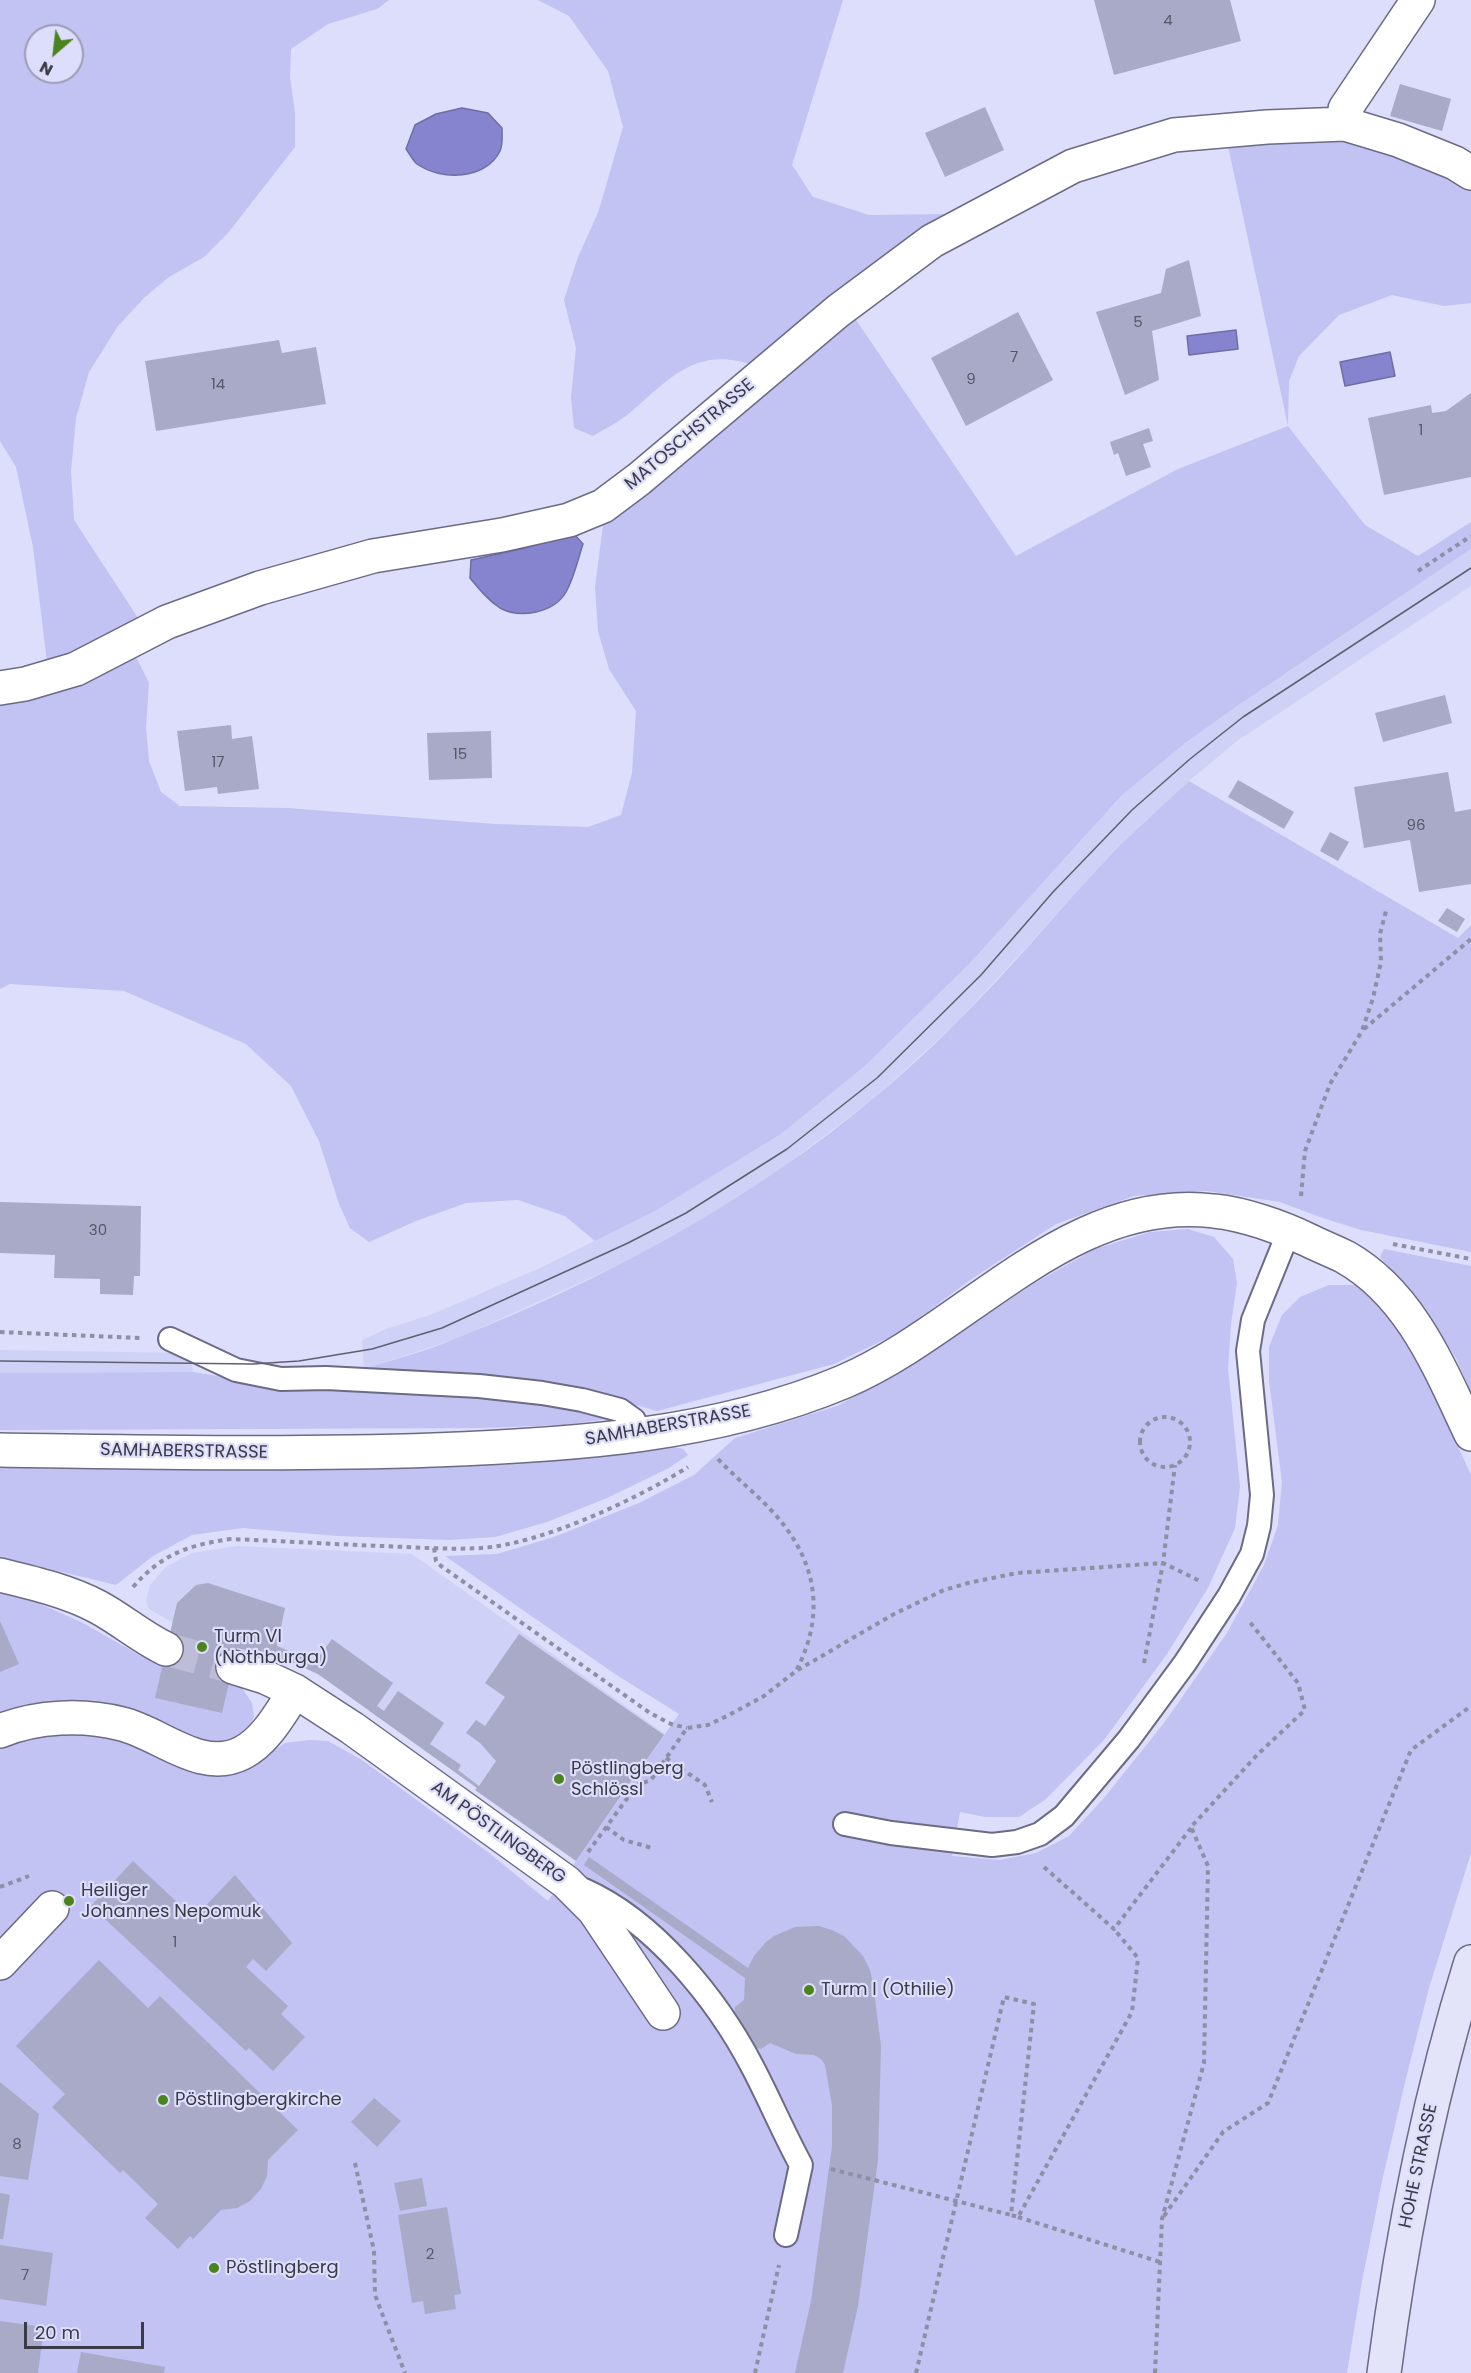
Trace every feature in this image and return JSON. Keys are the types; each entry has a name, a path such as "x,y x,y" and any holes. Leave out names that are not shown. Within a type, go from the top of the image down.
{"main road":[{"name":"HOHE STRASSE","path":"1384,2373 1391,2313 1412,2194 1430,2110 1471,1962"}],"street":[{"path":"1345,124 1345,110 1418,0"},
{"name":"MATOSCHSTRASSE","path":"0,688 25,684 76,669 167,622 260,588 373,556 502,535 569,520 603,506 639,479 838,311 923,248 1073,166 1174,135 1267,126 1345,124 1398,140 1455,163 1471,173"},
{"name":"SAMHABERSTRASSE","path":"0,1450 328,1454 556,1444 639,1434 706,1437 769,1408 826,1389 872,1370 1029,1264 1078,1238 1128,1217 1177,1209 1217,1211 1289,1231 1347,1258 1379,1282 1409,1315 1441,1371 1471,1434"},
{"path":"0,1575 74,1596 166,1649"},
{"name":"AM PÖSTLINGBERG","path":"233,1667 265,1677 295,1691 352,1728 566,1882 594,1910 663,2013"},
{"path":"0,1731 17,1724 69,1717 122,1724 173,1746 214,1760 242,1753 266,1733 295,1691"},
{"path":"0,1963 52,1908"}],"lane":[{"path":"845,1824 902,1834 992,1845 1017,1842 1040,1834 1064,1816 1129,1739 1185,1663 1229,1596 1252,1554 1259,1526 1262,1496 1248,1351 1253,1320 1289,1231"},
{"path":"170,1339 236,1370 281,1379 326,1378 479,1386 582,1400 620,1410 634,1420 639,1434"},
{"path":"566,1882 601,1898 643,1929 679,1962 734,2035 801,2165 786,2235"}],"path":[{"path":"1418,571 1471,536"},
{"path":"1289,1231 1300,1197 1305,1151 1330,1084 1362,1031 1373,998 1380,962 1380,934 1386,910"},
{"path":"1362,1031 1471,939"},
{"path":"0,1332 170,1339"},
{"path":"1170,1417 1184,1425 1189,1432 1189,1449 1175,1465 1152,1464 1142,1452 1140,1435 1154,1419 1170,1417"},
{"path":"113,1617 132,1588 153,1567 177,1551 204,1543 231,1539 483,1548 518,1541 607,1509 665,1481 706,1437 796,1540 810,1570 814,1596 814,1620 807,1650 796,1671"},
{"path":"1143,1668 1163,1563 1175,1465"},
{"path":"434,1548 436,1561 441,1566 650,1713 671,1724 687,1728 708,1725 729,1715 764,1696 796,1671 894,1614 944,1590 968,1583 1017,1573 1163,1563 1229,1596 1298,1683 1305,1710 1257,1755 1191,1827 1114,1929"},
{"path":"1162,2219 1223,2132 1268,2103 1411,1750 1471,1706"},
{"path":"587,1853 637,1785 651,1780 687,1728"},
{"path":"666,1758 705,1785 712,1802"},
{"path":"606,1827 624,1840 652,1848"},
{"path":"1155,2373 1162,2219 1204,2063 1208,1866 1191,1827"},
{"path":"1017,1842 1114,1929 1138,1958 1132,2012 1018,2217"},
{"path":"0,1887 30,1876"},
{"path":"916,2373 1004,1997 1034,2004 1011,2215"},
{"path":"355,2163 374,2251 375,2295 405,2373"},
{"path":"801,2165 875,2179 1011,2215 1160,2262"},
{"path":"755,2373 786,2235"}],"shaded area":[{"path":"0,0 389,0 377,9 328,24 291,49 290,77 295,113 295,147 228,233 204,257 169,277 145,297 118,326 89,372 76,418 71,471 74,520 138,618 87,645 47,662 33,547 16,467 0,441"},
{"path":"538,0 843,0 792,165 813,197 869,215 956,214 756,366 736,360 718,359 687,367 624,418 593,436 574,428 571,397 576,348 564,300 578,257 598,213 623,127 608,71 569,16"},
{"path":"462,108 488,113 502,128 501,149 493,161 484,168 462,175 438,173 417,164 406,149 415,125 436,114"},
{"path":"1288,135 1363,144 1471,185 1471,303 1444,306 1392,295 1339,315 1299,356 1289,381 1288,426 1227,141"},
{"path":"852,314 1016,556 1178,469 1288,426 1365,525 1418,556 1471,522 1471,549 1240,704 1184,744 1121,796 971,962 865,1066 781,1134 655,1211 595,1241 565,1216 518,1200 466,1203 416,1221 369,1242 350,1228 339,1204 319,1141 291,1086 246,1044 124,991 10,984 0,989 0,701 71,682 136,657 149,683 146,728 149,761 161,792 180,806 287,808 495,824 588,827 621,815 632,773 636,711 609,669 598,631 595,587 604,518"},
{"path":"1236,330 1238,349 1189,355 1187,336"},
{"path":"1390,352 1395,376 1345,386 1340,362"},
{"path":"574,534 583,544 571,581 561,599 545,609 517,613 500,608 470,578 471,560"},
{"path":"1471,549 1471,586 1237,741 1189,781 1111,856 955,1024 873,1099 774,1174 728,1205 630,1260 456,1339 364,1369 362,1340 386,1329 433,1314 542,1267 655,1211 781,1134 865,1066 971,962 1121,796 1184,744 1240,704"},
{"path":"1189,781 1458,938 1471,925 1471,1252 1361,1230 1280,1202 1207,1191 1134,1196 1056,1224 973,1278 900,1332 834,1364 657,1411 571,1386 440,1371 364,1369 446,1343 593,1278 659,1244 785,1166 844,1122 902,1074 956,1023 1110,856"},
{"path":"1188,1229 1214,1237 1233,1259 1237,1283 1228,1368 1240,1487 1235,1528 1208,1588 1167,1654 1104,1740 1046,1799 1019,1817 985,1817 960,1812 952,1856 1000,1860 1036,1853 1069,1836 1104,1798 1164,1723 1227,1633 1264,1565 1278,1525 1282,1482 1269,1381 1269,1347 1282,1315 1300,1297 1329,1285 1357,1285 1382,1302 1422,1367 1471,1475 1471,1853 1429,1988 1406,2078 1362,2281 1347,2373 0,2373 0,1746 47,1735 92,1732 259,1760 285,1743 309,1740 328,1741 362,1760 489,1853 548,1901 679,1714 615,1674 445,1556 497,1554 554,1537 639,1503 694,1475 735,1438 837,1406 915,1363 1033,1284 1095,1249 1150,1232"},
{"path":"1384,1249 1471,1266 1471,1393 1457,1360 1423,1306 1380,1257"},
{"path":"0,1350 190,1353 193,1372 0,1373"},
{"path":"193,1372 272,1385 527,1397 616,1418 563,1425 482,1428 0,1430 0,1373"},
{"path":"675,1447 683,1449 688,1455 669,1468 607,1498 547,1522 495,1537 449,1540 338,1536 243,1528 192,1535 153,1556 116,1585 0,1557 0,1463 559,1459"},
{"path":"238,1546 412,1554 665,1734 577,1860 322,1677 297,1664 191,1633 149,1609 146,1601 150,1585 166,1567 192,1553"},
{"path":"0,1593 36,1602 83,1623 141,1656 242,1688 252,1703 254,1716 247,1735 206,1747 139,1712 91,1701 35,1704 0,1717"}],"building":[{"path":"1094,0 1230,0 1241,41 1114,75"},
{"path":"1400,84 1451,99 1442,131 1390,116"},
{"path":"985,107 1004,150 945,177 925,133"},
{"path":"1189,260 1201,316 1152,331 1159,380 1125,395 1096,312 1161,293 1166,269"},
{"path":"1018,312 1053,380 966,426 931,358"},
{"path":"279,340 282,353 316,347 326,404 156,431 145,361"},
{"path":"1471,393 1471,477 1384,495 1368,418 1431,405 1432,413 1446,411"},
{"path":"1149,428 1153,441 1143,444 1151,467 1126,476 1118,453 1114,455 1110,442"},
{"path":"1445,695 1452,723 1383,742 1375,713"},
{"path":"231,725 232,739 252,736 259,789 218,794 217,787 185,791 177,731"},
{"path":"491,731 492,778 429,780 427,733"},
{"path":"1448,772 1455,812 1471,809 1471,884 1419,892 1410,840 1364,848 1354,787"},
{"path":"1238,780 1294,812 1284,829 1228,797"},
{"path":"1330,832 1349,842 1338,861 1320,851"},
{"path":"1447,908 1465,919 1457,932 1438,921"},
{"path":"0,1202 141,1206 140,1276 134,1276 133,1295 100,1294 100,1279 54,1278 55,1255 0,1253"},
{"path":"208,1583 285,1608 277,1646 315,1662 332,1639 393,1683 377,1706 384,1711 398,1691 444,1723 430,1744 461,1765 458,1770 479,1786 496,1761 480,1743 466,1733 476,1720 485,1726 505,1697 485,1683 519,1634 664,1735 645,1762 646,1765 642,1771 638,1771 576,1861 318,1674 289,1661 237,1648 222,1713 155,1698 177,1603 196,1585"},
{"path":"0,1621 19,1664 0,1672"},
{"path":"589,1857 748,1968 754,1956 774,1936 795,1927 819,1926 844,1936 863,1956 870,1970 881,2046 878,2160 858,2306 843,2373 795,2373 811,2301 832,2146 832,2105 825,2065 814,2055 796,2054 770,2043 761,2049 752,2047 734,2014 735,2007 744,2000 745,1978 584,1865"},
{"path":"133,1861 194,1918 235,1875 292,1943 266,1971 253,1959 246,1967 288,2006 281,2014 305,2037 273,2071 249,2048 246,2051 91,1906"},
{"name":"Pöstlingbergkirche","path":"99,1960 148,2008 160,1996 298,2130 268,2160 267,2176 261,2189 250,2201 237,2208 221,2210 193,2239 190,2236 178,2249 145,2218 158,2204 123,2170 120,2173 52,2107 65,2094 16,2046"},
{"path":"0,2082 39,2114 28,2180 0,2176"},
{"path":"374,2098 401,2121 377,2147 351,2122"},
{"path":"422,2178 427,2206 400,2211 394,2183"},
{"path":"0,2193 10,2195 3,2239 0,2239"},
{"path":"447,2207 461,2294 454,2295 456,2309 425,2314 423,2301 412,2303 398,2215"},
{"path":"0,2245 53,2253 46,2306 0,2299"},
{"path":"0,2321 44,2327 38,2373 0,2373"},
{"path":"81,2352 165,2367 164,2373 77,2373"}],"tunnel":[{"path":"166,1649 233,1667"}],"tram line":[{"path":"0,1361 253,1364 299,1361 372,1349 442,1328 628,1243 686,1213 787,1149 877,1078 981,975 1053,892 1132,810 1190,759 1243,717 1471,568"}],"place":[{"name":"Turm VI (Nothburga)","path":"202,1647"},
{"name":"Pöstlingberg Schlössl","path":"559,1779"},
{"name":"Heiliger Johannes Nepomuk","path":"69,1901"},
{"name":"Turm I (Othilie)","path":"809,1990"},
{"name":"Pöstlingbergkirche","path":"163,2100"},
{"name":"Pöstlingberg","path":"214,2268"}]}
